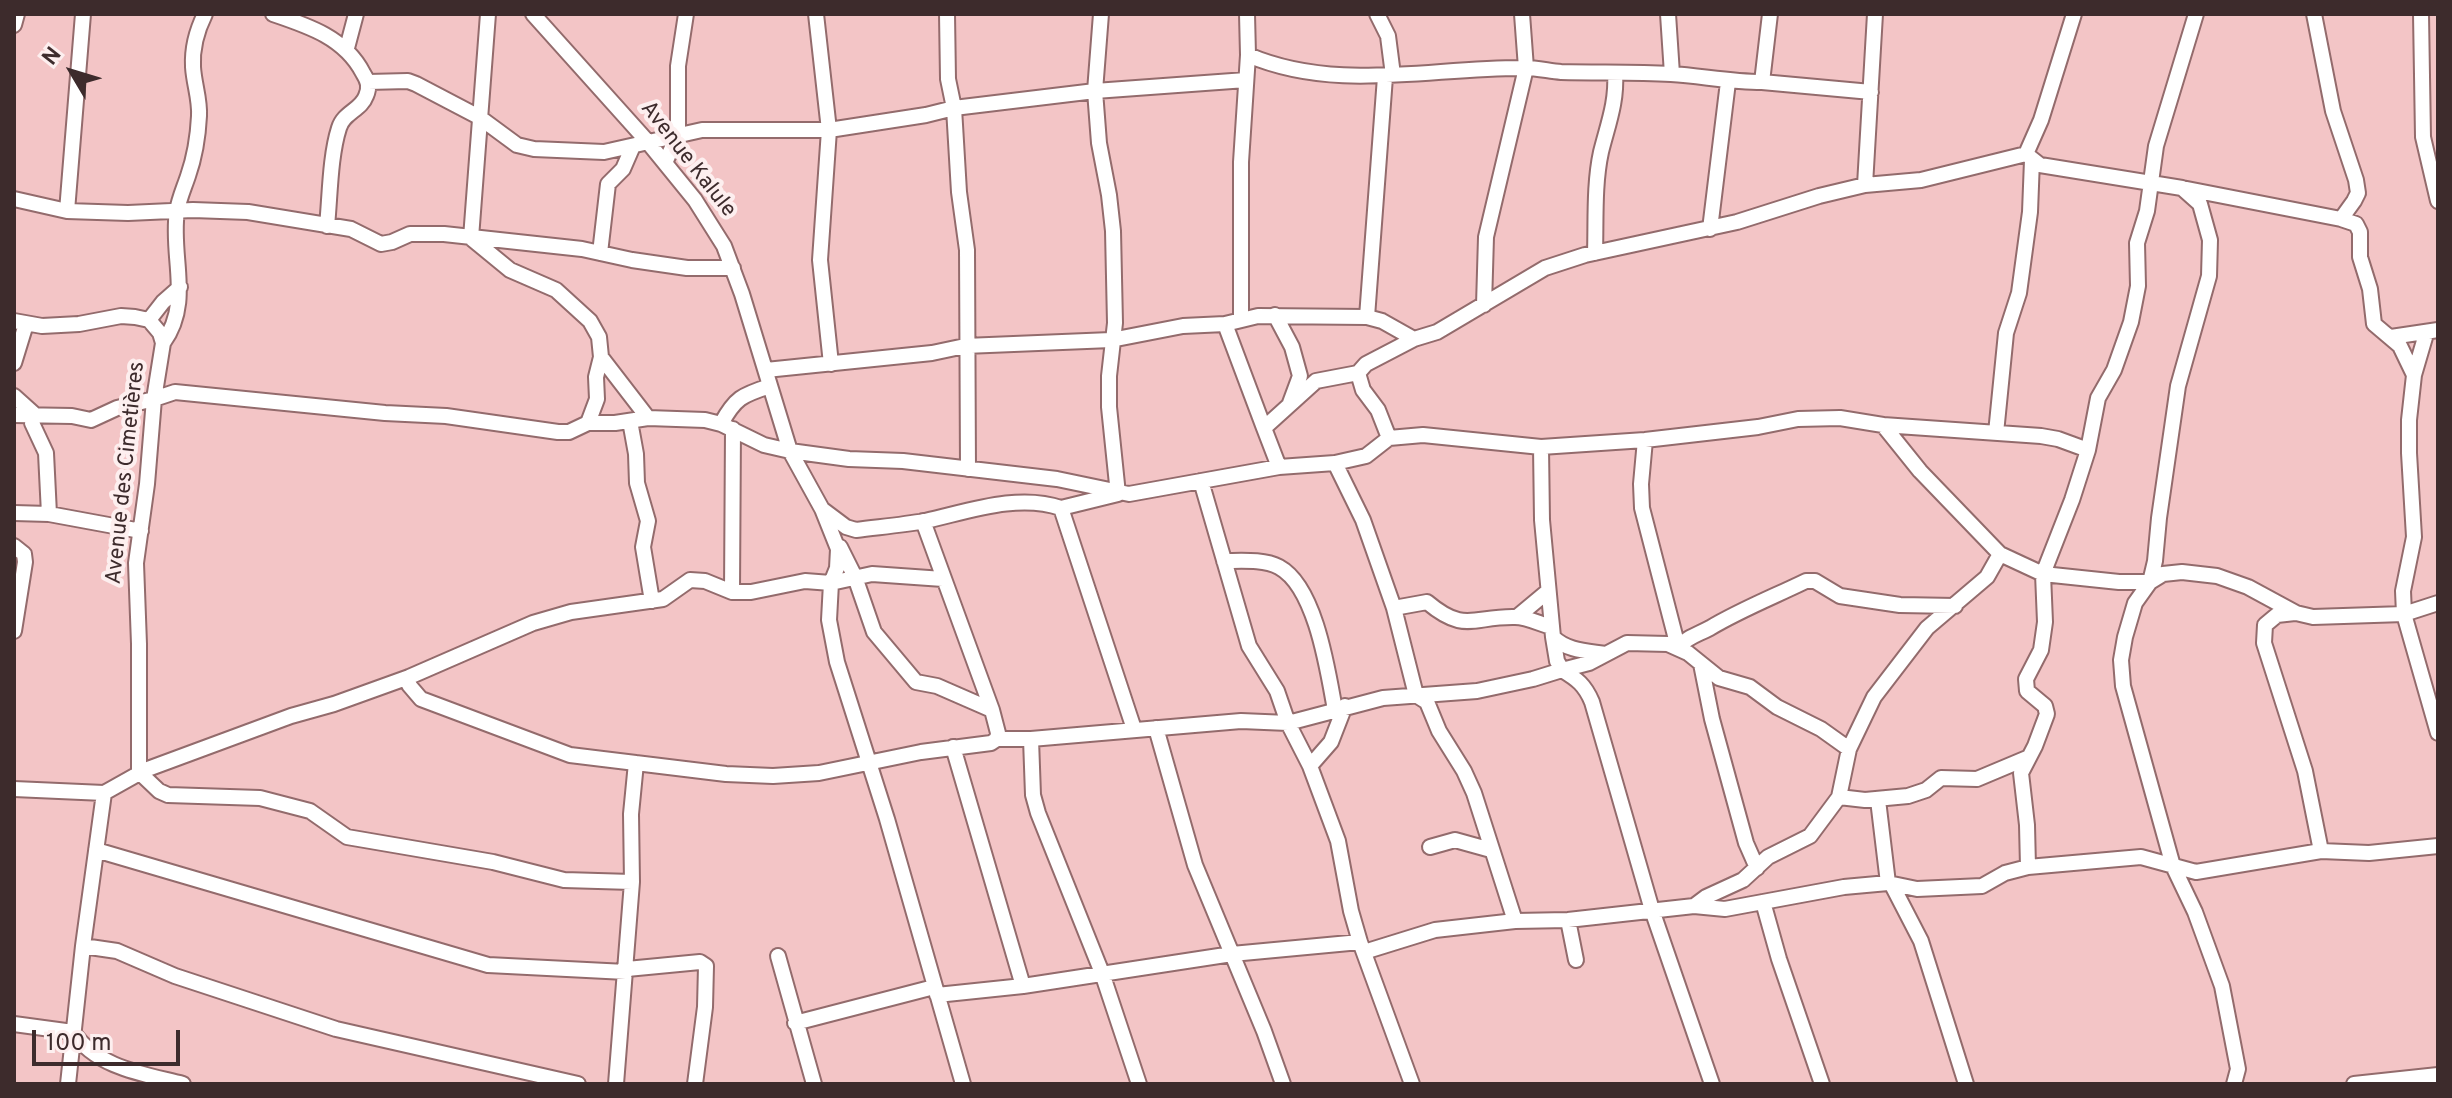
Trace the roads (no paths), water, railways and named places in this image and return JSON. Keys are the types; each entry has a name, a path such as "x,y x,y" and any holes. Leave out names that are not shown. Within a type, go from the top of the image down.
{"street":[{"path":"14,25 17,14"},
{"path":"67,211 83,14"},
{"path":"163,343 175,322 180,287 176,247 177,211 199,132 200,107 193,57 198,28 205,14"},
{"path":"273,14 303,24 347,48 368,82 368,93 362,106 348,113 338,130 327,226"},
{"path":"347,48 356,14"},
{"path":"488,14 471,238 480,249 510,270 556,290 590,321 599,337 601,357 596,377 597,399 588,423"},
{"name":"Avenue Kalule","path":"533,14 640,143 665,163 714,226 733,268 790,451 855,577 874,632 916,682 937,686 992,710"},
{"path":"665,163 678,134 678,66 686,14"},
{"path":"816,14 829,130 820,260 831,364"},
{"path":"947,14 948,79 954,108 959,192 967,250 969,304 965,346 968,469"},
{"path":"1101,14 1095,91 1099,143 1113,231 1115,323 1111,340 1109,407 1118,494"},
{"path":"1241,318 1241,162 1248,55 1247,14"},
{"path":"1367,317 1389,76 1388,36 1377,14"},
{"path":"1484,305 1486,237 1526,68 1522,14"},
{"path":"1668,14 1672,74"},
{"path":"1762,82 1770,14"},
{"path":"1865,185 1875,14"},
{"path":"1996,433 2006,333 2019,293 2030,212 2029,157 2074,14"},
{"path":"2028,867 2021,773 2047,714 2045,706 2027,691 2026,679 2041,650 2045,622 2043,574 2088,450 2098,398 2114,370 2131,322 2138,286 2137,243 2147,211 2163,116 2196,14"},
{"path":"2314,14 2333,111 2358,193 2341,219"},
{"path":"2421,14 2423,137 2438,201"},
{"path":"1248,55 1273,65 1319,75 1389,76 1526,68 1560,72 1672,74 1728,82 1871,92"},
{"path":"1595,253 1601,154 1617,92 1615,73"},
{"path":"368,82 408,81 479,117 517,145 526,148 604,152 702,130 829,130 954,108 1095,91 1246,80"},
{"path":"1710,229 1728,82"},
{"path":"600,253 608,184 623,169 640,143"},
{"path":"1300,376 1316,381 1358,373 1366,364 1414,339 1437,332 1545,268 1595,253 1710,229 1865,185 1921,180 2029,157 2060,168 2151,181 2356,224 2360,232 2360,257 2370,289 2370,313 2374,324 2400,346 2414,375"},
{"path":"2182,188 2200,204 2204,216 2210,240 2209,276 2178,386 2155,561 2150,582 2135,603 2121,660 2123,686 2173,866 2195,912 2222,986 2238,1069 2234,1084"},
{"path":"14,199 67,211 261,214 351,229 381,244 410,234 471,238 555,245 687,268 733,268"},
{"path":"14,363 20,322 42,326 79,324 121,316 149,320 180,287"},
{"path":"766,370 932,353 965,346 1111,340 1183,326 1225,324 1241,318 1275,315 1367,317 1382,321 1414,339"},
{"path":"1275,315 1292,347 1300,376 1290,404"},
{"name":"Avenue des Cimetières","path":"139,772 139,644 135,589 154,399 163,343 160,333 149,320"},
{"path":"1225,324 1279,467"},
{"path":"2391,337 2432,332 2414,375 2409,420 2414,537 2403,591 2404,614 2438,733"},
{"path":"601,357 648,418"},
{"path":"1358,373 1363,390 1378,410 1389,438"},
{"path":"158,379 175,392"},
{"path":"1264,428 1316,381"},
{"path":"732,592 727,427 733,403 741,396 770,386"},
{"path":"14,415 91,420 117,408 175,392 446,416 558,432 569,432 588,423 648,418 705,420 764,445 790,451 1057,479 1118,494"},
{"path":"14,396 34,414"},
{"path":"34,414 32,423 43,445 47,465 49,514"},
{"path":"822,509 851,529 923,521 993,505 1040,504 1061,508 1118,494 1146,493 1279,467 1335,463 1366,456 1389,438 1423,435 1541,447 1645,440 1758,427 1798,419 1840,418 1883,425 2058,439 2088,450"},
{"path":"630,421 637,483 648,521 643,547 652,601"},
{"path":"1883,425 1920,471 2000,554 2043,574 2119,582 2150,582 2163,574 2182,572 2217,576 2248,587 2296,613 2313,617 2404,614 2438,603"},
{"path":"1645,440 1642,508 1678,647"},
{"path":"1541,447 1547,592 1557,661 1562,670 1581,682 1592,702 1652,910 1712,1084"},
{"path":"1335,463 1363,520 1394,608 1416,695 1427,702 1450,752 1464,771 1474,793 1515,921"},
{"path":"1201,481 1249,646 1277,691 1338,841 1351,911 1412,1084"},
{"path":"1061,508 1134,729"},
{"path":"14,513 49,514 141,531"},
{"path":"923,521 992,710 997,739"},
{"path":"851,529 838,549 837,568 831,583 829,620 837,662 870,764 963,1084"},
{"path":"14,546 24,554 25,562 14,631"},
{"path":"1694,906 1743,880 1768,857 1810,836 1839,797 1849,749 1874,697 1927,628 1987,577 2000,554"},
{"path":"1224,561 1266,563 1281,568 1294,581 1313,617 1340,708 1331,742 1310,766"},
{"path":"14,789 104,793 139,772 409,677 533,623 571,612 663,599 690,580 705,581 732,592 751,592 805,581 831,583 884,574 943,579"},
{"path":"1678,647 1689,636 1709,629 1721,619 1806,581 1815,581 1840,596 1900,605 1955,606"},
{"path":"1517,617 1547,592"},
{"path":"1394,608 1427,602 1436,613 1463,622 1517,617 1552,632 1561,644 1606,654"},
{"path":"2296,613 2277,615 2265,625 2264,643 2305,771 2321,851"},
{"path":"409,677 414,693 430,703 570,755 726,774 773,776 819,773 953,747 991,743 997,739 1031,739 1241,721 1288,723 1383,698 1477,691 1533,679 1589,663 1627,643 1668,644 1678,647 1719,678 1750,687 1777,707 1821,729 1849,749"},
{"path":"1581,682 1589,663"},
{"path":"1701,664 1712,719 1746,843 1757,868"},
{"path":"1156,728 1195,865 1283,1084"},
{"path":"1031,739 1033,795 1038,813 1102,973 1139,1084"},
{"path":"953,747 1023,986"},
{"path":"1839,797 1878,800 1908,796 1926,790 1941,778 1977,779 2027,758"},
{"path":"616,1084 632,882 631,814 636,763"},
{"path":"139,772 159,791 168,795 260,798 310,811 347,837 493,862 564,880 632,882"},
{"path":"68,1084 104,793"},
{"path":"1878,800 1890,884 1921,941 1966,1084"},
{"path":"1430,847 1455,840 1491,850"},
{"path":"795,1023 935,991 1023,986 1232,954 1362,947 1435,930 1515,921 1568,920 1694,906 1725,909 1844,887 1890,884 1917,889 1982,886 2005,873 2028,867 2141,857 2196,872 2321,851 2369,853 2438,846"},
{"path":"96,850 488,965 626,971 700,962 706,966 705,1007 695,1084"},
{"path":"1763,902 1783,972 1822,1084"},
{"path":"1568,920 1576,960"},
{"path":"83,946 117,951 175,976 336,1029 578,1084"},
{"path":"778,956 814,1084"},
{"path":"14,1024 73,1032 83,1045 106,1061 183,1084"},
{"path":"2354,1084 2398,1082 2438,1075"}]}
